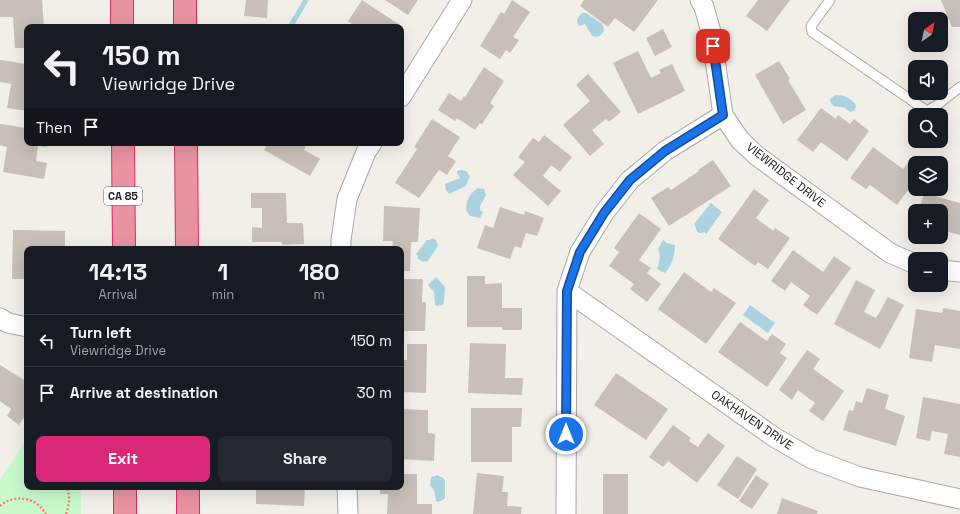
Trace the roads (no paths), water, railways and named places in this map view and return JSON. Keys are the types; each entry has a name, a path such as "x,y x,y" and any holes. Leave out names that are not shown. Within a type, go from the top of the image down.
{"highway":[{"path":"122,0 122,24"},
{"path":"185,0 185,24"},
{"name":"CA 85","path":"123,146 124,246"},
{"path":"186,146 186,246"},
{"path":"125,490 125,514"},
{"path":"188,490 188,514"}],"street":[{"path":"404,92 462,0"},
{"name":"VIEWRIDGE DRIVE","path":"700,0 704,7 710,32 723,115 740,140 757,156 890,254 908,261"},
{"path":"566,514 567,291 580,252 604,213 630,180 665,151 723,115"},
{"path":"342,246 341,240 348,199 366,152 370,146"},
{"path":"948,271 960,272"},
{"name":"OAKHAVEN DRIVE","path":"567,291 774,437 812,459 860,477 960,499"},
{"path":"0,318 8,323 24,326"},
{"path":"347,490 348,514"}],"lane":[{"path":"830,0 811,26 812,32 927,111 960,87"}],"water":[{"path":"582,13 586,13 602,24 604,30 601,35 597,37 592,36 585,24 580,26 577,23 579,16"},
{"path":"835,95 844,96 849,99 856,105 855,110 851,112 846,108 834,106 830,102 830,99"},
{"path":"457,171 466,171 470,176 466,186 449,194 446,190 445,184 460,178"},
{"path":"478,188 484,189 486,195 480,206 480,210 483,212 480,218 470,216 466,210 469,197"},
{"path":"711,203 722,212 706,234 704,232 698,233 694,224"},
{"path":"433,238 436,240 438,246 427,262 423,262 418,259 416,254 427,240"},
{"path":"663,240 667,243 675,245 673,260 665,273 657,269 660,259 658,249"},
{"path":"436,277 445,287 443,305 438,306 435,305 434,292 428,285"},
{"path":"750,305 775,323 768,333 743,315"},
{"path":"438,475 445,480 445,498 437,502 434,490 430,485 431,477"}],"waterway":[{"path":"292,24 306,0"}]}
